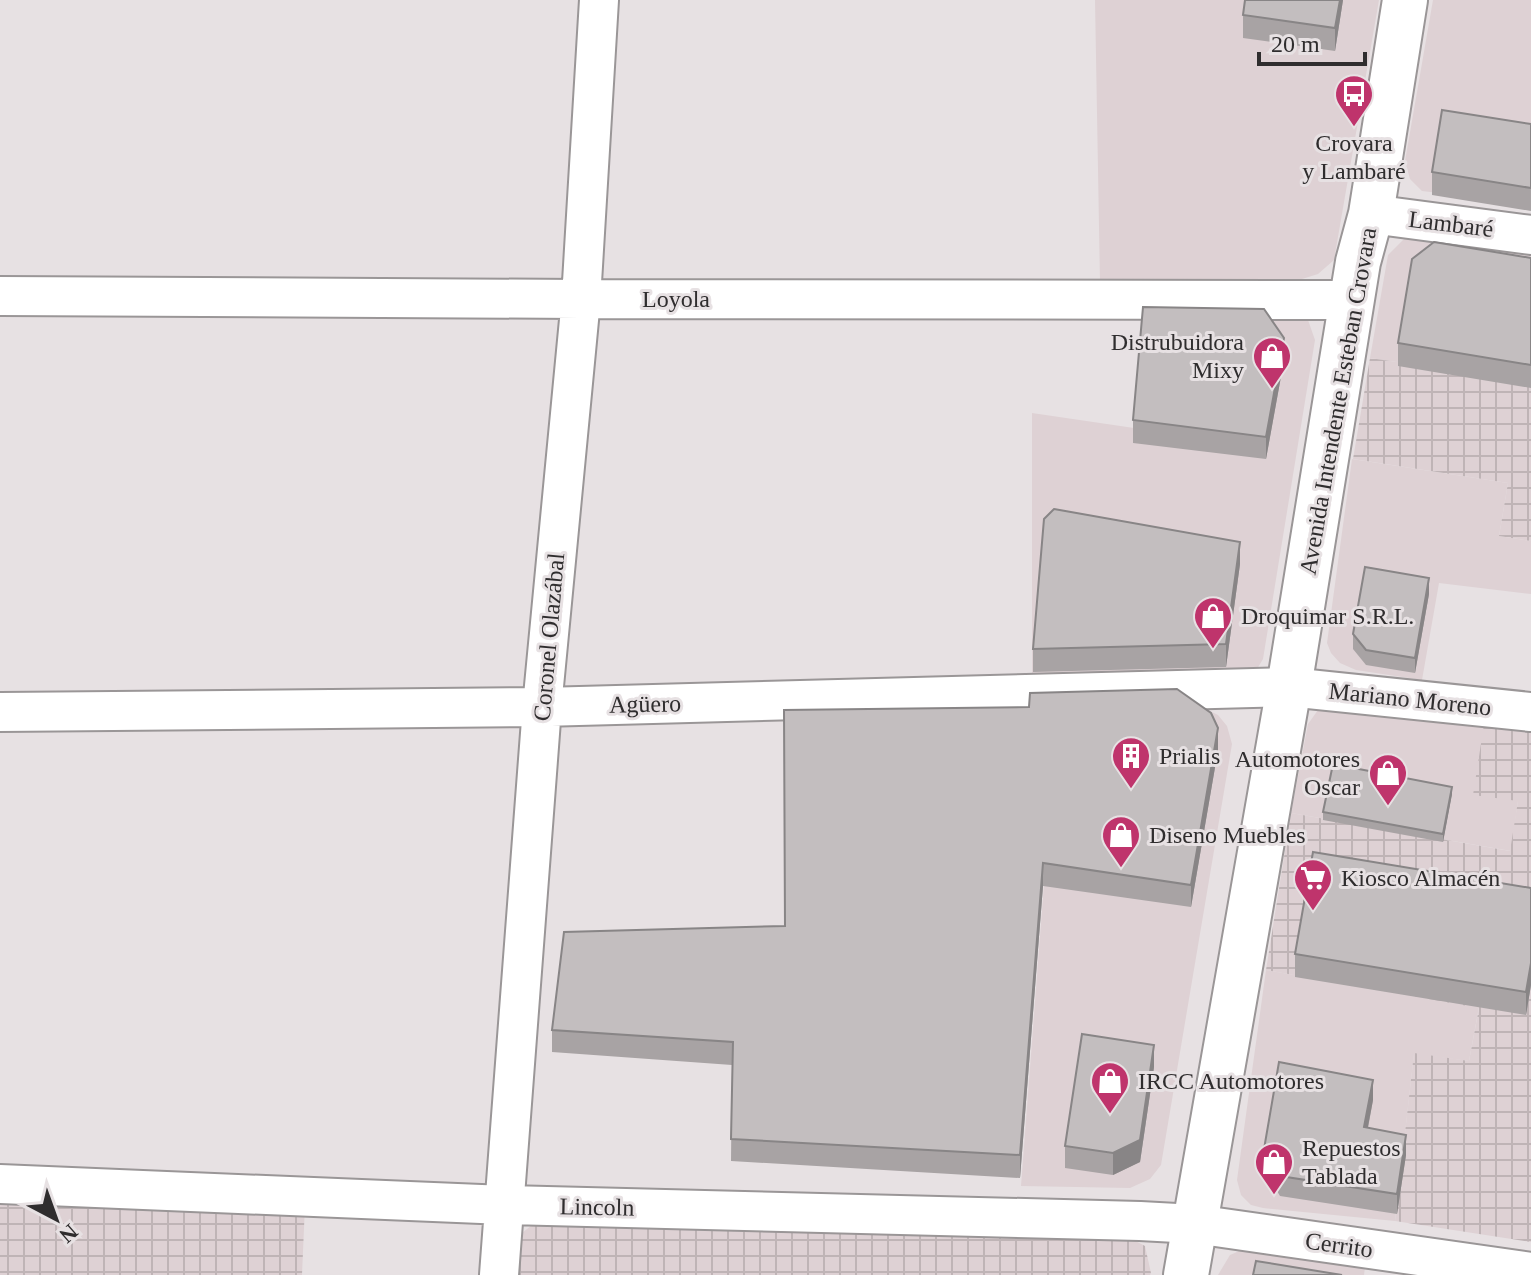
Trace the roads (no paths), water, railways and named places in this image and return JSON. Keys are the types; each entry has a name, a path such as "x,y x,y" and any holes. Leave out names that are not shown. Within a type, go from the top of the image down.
{"main road":[{"name":"Avenida Intendente Esteban Crovara","path":"1186,1275 1289,687 1358,262 1371,214 1405,0"}],"street":[{"name":"Coronel Olazábal","path":"499,1275 542,707 581,299 599,0"},
{"name":"Lambaré","path":"1371,214 1531,235"},
{"name":"Loyola","path":"0,296 1352,300"},
{"name":"Agüero","path":"0,712 542,707 1289,687"},
{"name":"Mariano Moreno","path":"1289,687 1531,712"},
{"name":"Lincoln","path":"0,1184 505,1205 1195,1224"},
{"name":"Cerrito","path":"1195,1224 1531,1272"}],"place":[{"name":"Crovara y Lambaré","path":"1354,128"},
{"name":"Distrubuidora Mixy","path":"1272,390"},
{"name":"Droquimar S.R.L.","path":"1213,650"},
{"name":"Prialis","path":"1131,790"},
{"name":"Automotores Oscar","path":"1388,807"},
{"name":"Diseno Muebles","path":"1121,869"},
{"name":"Kiosco Almacén","path":"1313,912"},
{"name":"IRCC Automotores","path":"1110,1115"},
{"name":"Repuestos Tablada","path":"1274,1196"}]}
